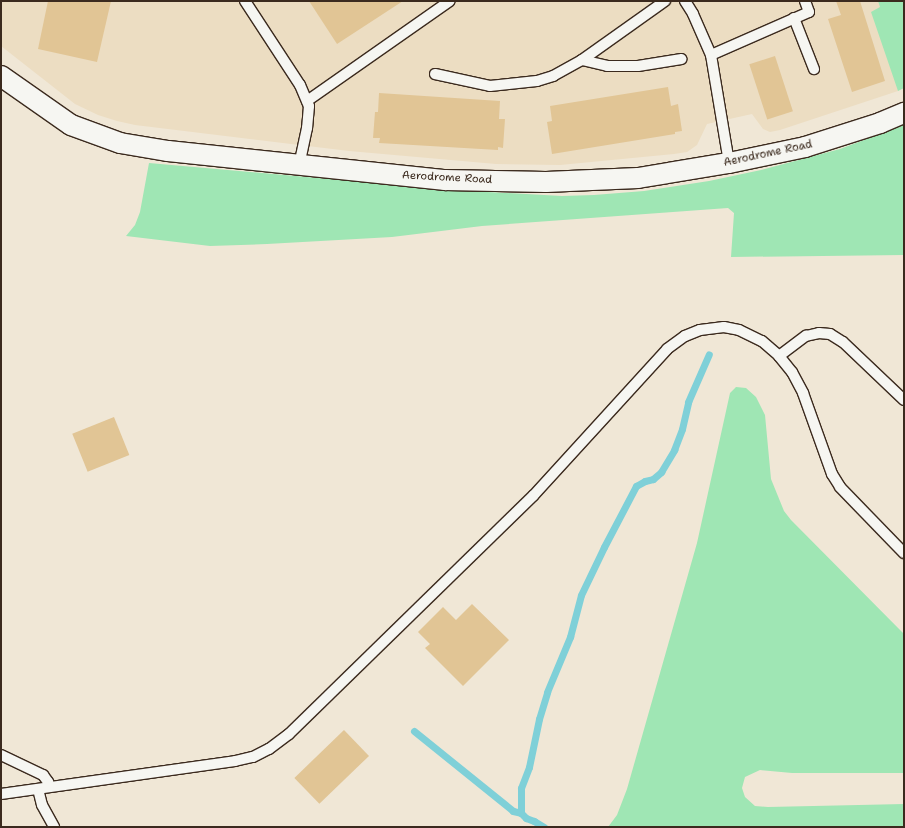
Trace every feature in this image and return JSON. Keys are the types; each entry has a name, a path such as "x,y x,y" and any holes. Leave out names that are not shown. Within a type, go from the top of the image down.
{"street":[{"name":"Aerodrome Road","path":"1,76 71,125 111,141 160,150 299,166 445,180 546,182 638,178 729,163 804,147 880,123 904,113"}],"lane":[{"path":"245,1 294,74 309,106 307,128 299,166"},
{"path":"306,101 450,1"},
{"path":"435,74 490,86 537,81 553,76 582,60 665,1"},
{"path":"685,1 693,14 711,55 729,163"},
{"path":"711,55 809,12 806,1"},
{"path":"794,18 814,69"},
{"path":"582,60 607,66 638,66 681,59"},
{"path":"1,794 235,761 253,757 269,748 302,721 534,496 672,345 685,336 700,330 731,328 748,333 762,341 780,356 792,372 803,393 832,474 840,487 904,553"},
{"path":"780,356 806,336 819,333 830,334 843,342 904,400"},
{"path":"1,755 43,775 48,782 49,787"},
{"path":"38,789 42,805 54,827"}],"shaded area":[{"path":"1,1 904,1 904,86 898,91 770,132 763,129 752,114 707,124 697,145 687,152 674,154 560,165 496,164 349,151 135,125 98,115 75,104 1,46"}],"green space":[{"path":"878,1 904,1 904,88 898,91 871,12 880,7"},
{"path":"904,125 904,255 731,257 734,213 728,208 482,226 392,237 267,244 210,246 126,236 135,225 140,212 149,163 452,190 562,196 594,195 644,191 709,181 761,170 840,149"},
{"path":"736,387 746,388 756,397 765,415 771,479 784,511 791,520 904,634 904,773 792,773 760,770 745,777 742,788 745,797 755,806 768,807 904,804 904,827 608,827 617,815 627,789 697,543 730,393"}],"building":[{"path":"48,1 111,1 97,62 38,49"},
{"path":"309,1 403,1 337,44"},
{"path":"836,1 860,1 885,81 852,92 828,19 841,15"},
{"path":"775,56 793,111 767,120 749,64"},
{"path":"668,87 671,106 678,104 682,131 675,132 675,134 552,154 547,122 552,121 550,106"},
{"path":"379,93 500,101 499,119 505,119 503,148 498,147 498,150 379,143 380,138 373,138 375,112 378,112"},
{"path":"114,417 129,455 88,472 72,434"},
{"path":"472,604 509,640 463,686 425,648 430,644 418,632 443,607 456,620"},
{"path":"344,730 369,756 319,804 294,778"}],"waterway":[{"path":"521,813 521,788 529,767 539,719 547,692 570,637 581,595 636,486 653,479 661,472 674,450 682,429 688,402 709,354"},
{"path":"414,731 513,811 521,813 526,818 544,827"}]}
